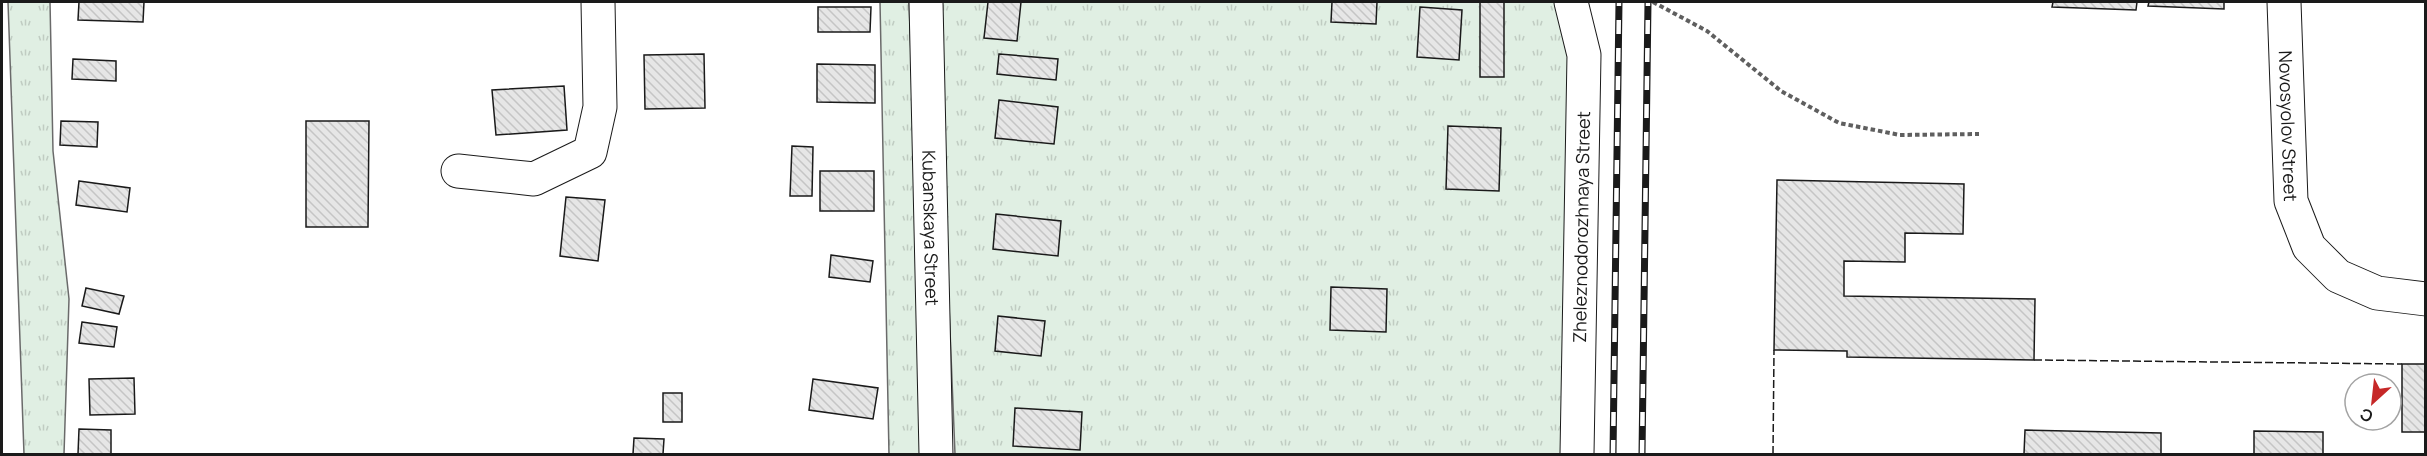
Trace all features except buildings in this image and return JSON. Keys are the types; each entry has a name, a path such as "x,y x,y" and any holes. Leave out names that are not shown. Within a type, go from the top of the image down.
{"street":[{"path":"458,171 534,179 590,152 600,107 598,2"},
{"name":"Kubanskaya Street","path":"926,2 936,454"},
{"name":"Zheleznodorozhnaya Street","path":"1571,2 1584,55 1577,454"},
{"name":"Novosyolov Street","path":"2284,2 2290,201 2309,247 2338,276 2377,293 2426,299"}],"path":[{"path":"1653,2 1707,31 1782,91 1839,123 1900,135 1979,134"}],"green space":[{"path":"8,2 50,2 53,151 69,299 64,454 24,454"},
{"path":"880,2 909,2 926,454 889,454"},
{"path":"942,2 1558,2 1568,33 1569,454 955,454 948,281"}],"railway":[{"path":"1613,454 1619,2"},
{"path":"1642,454 1648,2"}],"fence":[{"path":"1773,454 1774,350"},
{"path":"2034,360 2402,364"}]}
